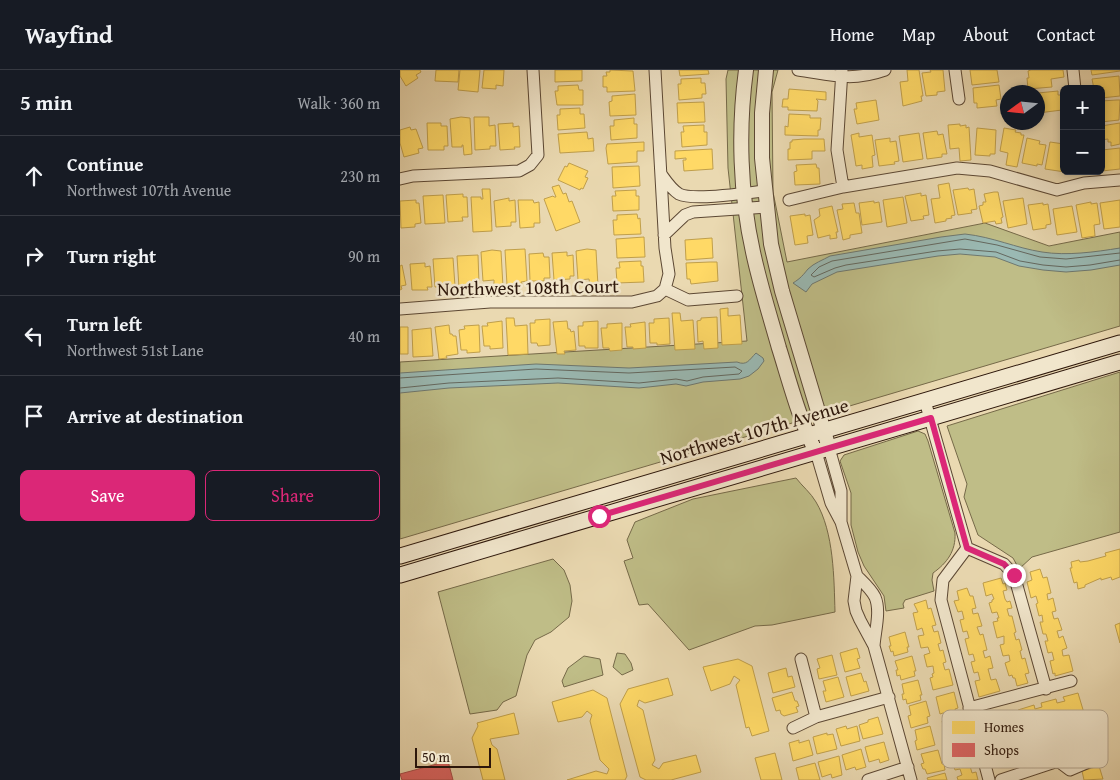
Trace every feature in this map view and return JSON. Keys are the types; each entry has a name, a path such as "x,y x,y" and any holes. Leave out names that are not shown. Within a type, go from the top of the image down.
{"main road":[{"name":"Northwest 107th Avenue","path":"400,556 1120,343"},
{"name":"Northwest 107th Avenue","path":"400,575 1120,362"}],"street":[{"path":"400,179 413,176 519,170 530,165 538,155 533,70"},
{"path":"655,70 664,235 669,274 661,292 688,300 737,296"},
{"path":"746,70 742,135 744,193 752,250 758,276 804,427 815,434"},
{"path":"766,70 762,134 764,191 777,275 815,434 841,491 841,522 857,576 854,601 859,619 874,646 911,780"},
{"path":"798,70 860,77 885,70"},
{"path":"955,70 959,99"},
{"path":"1073,70 1075,85"},
{"path":"842,74 837,150 843,187"},
{"path":"789,200 843,187 957,168 990,172 1057,190 1083,177 1120,180"},
{"path":"660,174 669,185 686,195"},
{"path":"662,204 675,196 764,191"},
{"path":"686,195 689,214"},
{"path":"662,204 669,209 689,214 766,207"},
{"path":"664,235 689,214"},
{"name":"Northwest 108th Court","path":"400,309 490,302 632,302 661,292"},
{"path":"925,401 967,548"},
{"path":"967,548 1004,564 1014,575 1046,689"},
{"path":"967,548 943,580 941,600 970,708 1071,681"},
{"path":"857,576 876,598 877,614 874,646"},
{"path":"859,619 872,617 877,614"},
{"path":"801,660 816,717"},
{"path":"793,728 816,717 889,697"},
{"path":"868,780 908,767"},
{"path":"1001,780 1037,768"},
{"path":"1070,777 1082,768"}],"shaded area":[{"path":"728,70 778,70 772,92 773,192 787,262 985,223 1049,246 1120,232 1120,326 400,539 400,362 747,341 728,168 726,79"},
{"path":"1120,372 1120,532 1032,557 1019,569 1013,558 978,535 964,497 967,484 947,426"},
{"path":"918,431 925,434 928,441 955,533 954,545 950,556 933,573 934,591 905,600 904,608 886,611 884,596 864,566 858,552 851,525 851,493 840,461 844,455"},
{"path":"796,478 816,502 826,527 832,556 835,612 772,625 755,626 689,650 648,604 639,605 624,561 633,558 627,540 635,522 693,499"},
{"path":"553,559 564,570 570,585 572,601 569,617 551,632 535,640 527,655 516,696 503,702 497,710 470,714 438,592"},
{"path":"617,653 625,654 633,670 622,675 613,667"},
{"path":"584,656 600,659 603,675 564,687 562,681 568,668"}],"water":[{"path":"965,234 1032,250 1061,254 1120,248 1120,265 1066,272 1019,266 995,257 960,254 837,272 812,284 806,292 793,283 810,267 830,256"},
{"path":"756,353 764,361 749,376 740,379 703,382 686,386 676,384 639,388 558,383 449,388 400,393 400,373 536,364 629,368 743,363 748,362"}],"building: Homes":[{"path":"400,70 420,70 421,72 416,75 418,78 406,86 400,76"},
{"path":"436,70 459,70 458,82 435,81"},
{"path":"460,70 480,70 478,92 458,90"},
{"path":"484,70 504,70 503,86 496,85 496,89 482,88"},
{"path":"555,70 582,70 582,81 555,82"},
{"path":"610,70 633,71 635,91 607,92 607,87 603,87 603,76 607,76 606,72 610,72"},
{"path":"679,70 708,70 709,74 680,76"},
{"path":"907,70 919,70 923,96 921,96 922,101 903,106 900,82 908,81"},
{"path":"930,70 943,70 945,91 937,92 937,95 926,96 922,73 931,72"},
{"path":"970,70 997,70 999,82 972,85"},
{"path":"1063,70 1064,77 1051,79 1052,87 1028,85 1028,71"},
{"path":"1091,70 1120,70 1120,71 1092,75"},
{"path":"1119,76 1120,96 1105,98 1105,85 1093,85 1092,79"},
{"path":"701,78 701,83 705,83 706,94 702,94 702,98 679,100 678,84 681,84 681,79"},
{"path":"578,85 579,90 583,90 583,105 557,105 555,91 558,91 558,86"},
{"path":"999,85 1000,99 996,100 997,106 977,108 977,103 974,103 973,88"},
{"path":"789,89 826,92 826,100 816,99 818,101 817,111 788,110 788,107 782,107 783,99 788,99"},
{"path":"1058,91 1058,95 1060,95 1060,110 1045,112 1045,92"},
{"path":"635,94 636,115 610,116 609,102 612,101 612,96"},
{"path":"876,100 879,120 857,124 854,109 857,109 856,103"},
{"path":"1120,100 1119,120 1105,122 1105,101"},
{"path":"704,102 705,122 678,123 677,103"},
{"path":"580,108 580,114 584,114 585,128 558,130 557,115 560,115 560,109"},
{"path":"789,114 810,115 810,118 821,118 818,136 785,135 785,126 788,127"},
{"path":"474,117 489,117 489,126 495,125 496,146 490,146 490,149 475,150"},
{"path":"470,118 472,154 464,155 463,145 462,147 452,147 450,119"},
{"path":"634,118 634,124 637,124 637,138 611,140 610,126 614,126 614,120"},
{"path":"427,123 441,123 441,126 447,126 448,146 444,146 444,150 428,150"},
{"path":"513,123 513,127 519,126 520,147 500,150 498,124"},
{"path":"1120,123 1120,144 1111,146 1111,142 1108,142 1108,139 1105,139 1105,125"},
{"path":"960,124 960,126 966,125 966,128 969,127 971,160 960,161 959,148 950,149 948,125"},
{"path":"704,125 704,132 707,132 707,145 682,147 681,132 684,132 683,126"},
{"path":"410,127 411,130 416,129 423,148 418,149 419,153 404,157 400,143 400,130"},
{"path":"977,128 996,130 995,154 990,154 990,156 975,155"},
{"path":"1004,130 1016,130 1015,132 1024,135 1017,167 1006,165 1008,153 1000,151"},
{"path":"937,131 938,135 943,134 947,154 942,154 942,157 927,159 923,133"},
{"path":"587,132 588,139 593,138 594,151 560,153 558,134"},
{"path":"859,133 859,137 872,135 875,155 872,156 873,167 862,169 862,165 856,166 851,135"},
{"path":"919,133 923,159 903,162 899,136"},
{"path":"890,138 890,142 896,141 899,161 894,162 895,164 879,166 875,140"},
{"path":"1027,138 1040,141 1039,144 1046,145 1042,165 1022,163"},
{"path":"824,139 825,151 812,151 812,159 788,160 790,142 792,140"},
{"path":"644,142 644,151 637,151 637,162 608,164 607,144"},
{"path":"1050,142 1060,143 1060,171 1045,169"},
{"path":"1120,148 1120,169 1105,171 1105,150"},
{"path":"712,149 713,169 684,171 683,160 686,160 686,158 675,159 675,151"},
{"path":"569,163 588,171 585,177 588,178 583,189 581,188 580,190 558,180 565,166 567,167"},
{"path":"816,164 817,168 819,168 820,184 795,185 794,172 797,171 796,165"},
{"path":"639,166 640,186 613,188 612,167"},
{"path":"949,183 955,215 951,216 952,218 946,219 946,221 935,223 931,199 940,198 938,185"},
{"path":"559,185 563,194 566,193 569,202 572,201 580,222 556,231 544,199 556,197 552,187"},
{"path":"968,188 969,190 974,189 977,209 971,210 972,213 958,215 953,190"},
{"path":"482,189 490,189 492,231 473,232 471,197 481,197 483,199"},
{"path":"636,190 636,196 639,196 639,210 613,211 612,196 616,196 615,191"},
{"path":"998,192 1003,217 1001,218 1002,223 996,224 995,221 983,223 979,206 986,202 984,194"},
{"path":"921,193 921,196 926,195 929,215 923,216 924,219 911,221 905,196"},
{"path":"463,194 463,197 467,197 468,217 462,217 463,221 448,222 446,195"},
{"path":"443,195 445,223 425,224 423,196"},
{"path":"903,197 907,223 887,227 883,200"},
{"path":"509,198 509,201 515,200 516,222 511,222 511,226 496,227 494,201"},
{"path":"1023,198 1027,224 1008,228 1003,201"},
{"path":"416,200 416,203 419,203 421,223 415,224 415,227 401,228 400,201"},
{"path":"518,200 539,202 540,223 534,223 534,227 520,228"},
{"path":"1120,200 1120,227 1104,229 1100,203"},
{"path":"874,201 874,203 879,202 882,222 862,225 859,203"},
{"path":"1091,202 1091,204 1097,203 1100,224 1094,225 1095,236 1082,238 1076,205"},
{"path":"854,203 856,213 859,213 862,233 850,235 850,238 843,240 837,210 843,209 842,204"},
{"path":"1043,203 1043,205 1048,204 1051,224 1046,225 1046,228 1033,230 1028,205"},
{"path":"832,206 838,232 836,232 837,238 830,239 830,235 818,238 814,220 820,216 819,209"},
{"path":"1072,206 1077,232 1057,235 1053,209"},
{"path":"637,214 638,219 640,218 641,234 614,235 613,220 617,220 617,215"},
{"path":"805,214 805,216 810,215 813,235 807,236 808,243 795,245 790,216"},
{"path":"644,237 645,257 617,258 616,239"},
{"path":"712,238 713,258 686,260 685,240"},
{"path":"525,249 527,281 521,282 522,284 507,285 505,250"},
{"path":"596,250 598,286 590,287 589,279 578,280 576,251"},
{"path":"501,251 503,287 494,288 494,280 483,281 481,252"},
{"path":"567,252 567,256 573,255 574,276 570,276 570,279 554,280 552,253"},
{"path":"543,253 544,257 549,257 550,278 544,278 544,281 530,281 529,254"},
{"path":"478,255 479,284 474,284 474,287 459,288 457,256"},
{"path":"453,258 455,286 435,287 433,259"},
{"path":"641,261 644,282 617,283 616,268 620,268 619,262"},
{"path":"717,262 718,281 691,284 690,279 687,279 686,263"},
{"path":"425,263 425,267 430,266 432,287 427,287 428,290 412,290 410,264"},
{"path":"402,265 406,285 401,286 402,289 400,290 400,266"},
{"path":"728,308 728,316 740,315 742,344 722,345 720,309"},
{"path":"672,313 680,313 681,321 693,320 695,349 675,350"},
{"path":"717,317 718,348 704,349 703,341 698,342 697,321 701,320 701,318"},
{"path":"506,318 514,318 515,326 527,325 528,354 508,355"},
{"path":"669,318 670,344 657,345 657,343 650,343 649,323 654,323 654,319"},
{"path":"550,319 550,345 538,346 537,343 531,343 530,323 535,323 535,320"},
{"path":"502,321 503,348 490,349 490,346 484,346 482,326 488,326 487,323"},
{"path":"567,321 568,329 571,332 574,331 576,350 564,351 565,354 557,354 553,322"},
{"path":"598,321 598,348 579,346 578,326 583,326 583,322"},
{"path":"645,322 646,348 633,349 633,347 627,347 625,327 631,327 630,324"},
{"path":"622,323 622,350 610,351 609,348 603,348 601,328 607,328 607,324"},
{"path":"449,325 450,334 456,336 458,354 439,359 435,327"},
{"path":"479,325 480,352 467,353 467,350 461,350 459,330 465,329 464,326"},
{"path":"400,327 408,327 408,354 400,354"},
{"path":"431,328 433,356 413,357 412,330"},
{"path":"1120,549 1120,577 1112,580 1111,577 1101,580 1101,578 1078,589 1077,582 1074,583 1070,568 1072,568 1071,562 1079,560 1080,562 1088,561 1106,556 1105,553"},
{"path":"1040,569 1043,578 1047,577 1051,593 1047,594 1048,600 1053,598 1056,611 1052,612 1054,619 1058,618 1062,630 1057,631 1059,638 1063,636 1067,648 1062,650 1063,656 1069,655 1073,671 1055,676 1050,661 1054,660 1052,652 1048,653 1045,641 1048,641 1046,634 1043,634 1040,622 1043,622 1042,615 1039,616 1036,596 1031,598 1027,582 1032,580 1030,572"},
{"path":"1001,578 1007,590 1003,591 1005,599 1007,602 1010,601 1012,608 1007,609 1009,616 1012,616 1016,640 1019,639 1022,659 1025,658 1029,673 1025,674 1028,683 1017,686 1015,678 1012,675 1009,676 1005,663 1010,661 1009,655 1003,656 1000,645 1004,644 1004,636 997,638 993,622 998,621 997,618 999,618 997,612 992,613 989,603 994,599 992,594 986,596 983,583"},
{"path":"967,588 970,596 973,596 976,608 972,609 973,614 978,613 982,626 977,627 980,635 983,634 987,650 983,651 985,658 990,656 993,668 988,669 991,680 996,679 1000,691 979,697 975,681 980,680 978,672 974,673 971,662 975,661 973,654 969,655 965,639 969,638 967,631 963,632 960,620 964,619 962,611 958,612 954,601 959,600 957,591"},
{"path":"926,600 928,609 931,608 936,625 932,626 934,632 938,631 941,643 938,644 940,651 943,650 946,662 943,663 945,670 949,669 953,685 933,690 930,678 933,677 932,674 934,673 933,666 927,667 924,655 930,653 928,647 921,648 918,636 924,635 922,628 917,630 913,613 918,612 914,604"},
{"path":"1120,623 1120,643 1115,625"},
{"path":"905,632 909,647 907,647 908,652 894,656 889,646 891,646 889,637"},
{"path":"857,648 860,658 857,659 860,668 845,672 840,653"},
{"path":"832,655 837,675 819,679 817,669 820,668 817,659"},
{"path":"912,656 916,671 914,671 915,676 901,680 900,675 897,676 896,670 898,670 895,661"},
{"path":"738,659 752,666 769,731 752,736 749,727 746,728 736,685 740,680 734,676 730,684 711,691 703,667"},
{"path":"786,668 788,677 792,676 795,687 773,693 768,673"},
{"path":"861,673 869,691 851,696 846,677"},
{"path":"838,677 844,697 826,702 823,691 826,691 823,681"},
{"path":"668,678 673,695 645,703 639,700 637,706 643,710 655,760 652,765 659,769 663,763 696,755 701,772 671,780 646,780 640,777 620,704 628,689"},
{"path":"918,680 922,695 920,695 921,700 907,704 906,699 903,700 902,684"},
{"path":"593,690 607,698 627,776 625,780 567,780 596,771 607,774 609,769 600,760 590,721 592,715 587,711 582,717 558,722 552,702"},
{"path":"792,692 799,706 796,707 798,712 784,716 780,710 776,711 772,698"},
{"path":"954,692 958,708 955,710 942,710 940,714 936,697"},
{"path":"1078,693 1083,710 1018,710 1034,705 1035,709 1042,707 1041,703 1056,699 1057,703 1065,701 1063,697"},
{"path":"926,701 930,716 927,717 928,723 911,728 908,716 911,715 909,706"},
{"path":"514,713 519,734 490,739 492,745 497,749 505,780 483,780 472,738 478,726 477,723"},
{"path":"878,717 883,734 863,739 859,725"},
{"path":"846,726 847,729 857,726 860,741 841,746 836,729"},
{"path":"930,726 935,745 917,750 915,730"},
{"path":"827,733 827,735 833,734 837,749 817,754 813,737"},
{"path":"799,740 799,743 809,740 813,755 793,761 789,743"},
{"path":"884,742 889,760 880,763 879,759 869,762 865,747"},
{"path":"861,749 866,767 856,770 855,767 846,770 842,755"},
{"path":"938,750 942,768 945,770 927,774 921,764 924,763 921,754"},
{"path":"775,753 782,780 761,780 755,758"},
{"path":"839,756 842,775 832,778 831,774 822,777 818,762"},
{"path":"815,763 820,780 799,780 796,768"},
{"path":"954,768 971,768 972,773 976,772 978,780 958,780 957,777 962,775 960,769 955,770"},
{"path":"1100,768 1103,779 1084,780 1082,771"},
{"path":"945,773 947,780 928,780 927,778"}],"building: Shops":[{"path":"448,761 453,780 402,780 400,774"}],"route":[{"path":"599,516 931,418 967,548 1004,564 1014,575"}]}
